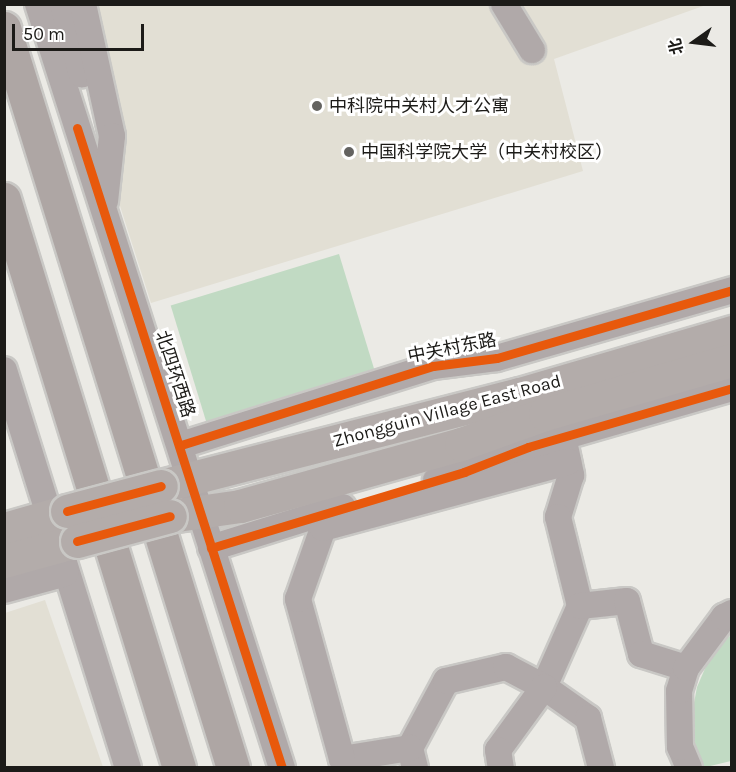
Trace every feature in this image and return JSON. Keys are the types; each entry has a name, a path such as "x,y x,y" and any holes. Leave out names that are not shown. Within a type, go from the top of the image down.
{"highway":[{"path":"4,28 233,768"},
{"path":"4,199 179,768"}],"main road":[{"name":"Zhongguin Village East Road","path":"732,332 520,394 192,478 177,504 240,506 461,444 545,414 732,360"},
{"path":"4,561 63,537 177,504"},
{"path":"4,529 63,537"}],"street":[{"name":"北四环西路","path":"38,4 192,478"},
{"path":"63,4 92,110 77,128"},
{"path":"83,4 112,136 105,211"},
{"path":"504,4 532,50"},
{"name":"中关村东路","path":"181,445 433,366 497,358 732,290"},
{"path":"4,370 63,537 128,768"},
{"path":"211,548 464,472 563,437 732,388"},
{"path":"501,768 498,750 544,687 580,606 558,518 571,476 563,437"},
{"path":"568,462 323,528 298,599 342,759 412,758 446,681 506,667 544,687 588,718 601,768"},
{"path":"177,504 211,548 282,768"},
{"path":"4,590 63,537"},
{"path":"580,606 627,601 640,654 686,668"},
{"path":"689,768 680,747 679,691 686,668 729,611"}],"shaded area":[{"name":"中国科学院大学（中关村校区）","path":"92,5 706,5 554,59 583,171 151,303 120,206 120,132"},
{"path":"45,600 103,767 5,767 5,613"}],"green space":[{"path":"339,254 378,380 209,432 171,305"},
{"path":"731,635 731,761 706,767 682,767 697,687 713,650"}],"cycle path":[{"path":"77,128 282,768"},
{"path":"181,445 433,366 497,358 732,290"},
{"path":"211,548 464,472 528,447 732,388"},
{"path":"67,511 161,486"},
{"path":"77,541 170,516"}],"place":[{"name":"中科院中关村人才公寓","path":"317,106"},
{"name":"中国科学院大学（中关村校区）","path":"349,152"}]}
